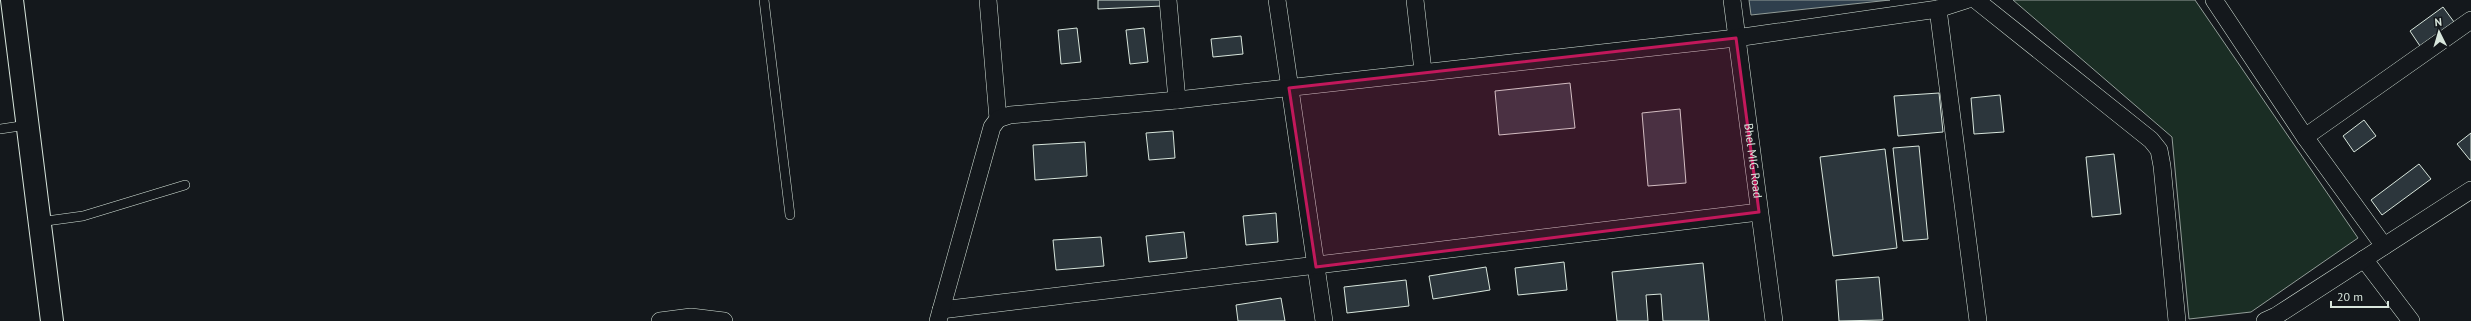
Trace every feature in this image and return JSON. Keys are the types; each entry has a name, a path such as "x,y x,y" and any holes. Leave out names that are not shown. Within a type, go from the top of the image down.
{"street":[{"path":"12,0 52,321"},
{"path":"988,0 998,119"},
{"path":"1168,0 1177,100"},
{"path":"1277,0 1324,321"},
{"path":"1415,0 1423,71"},
{"name":"Bhel MIG Road","path":"1732,0 1774,321"},
{"path":"1759,212 939,316 992,127 998,119 1010,115 1177,100 1423,71 1736,38 1938,9 1966,0"},
{"path":"1976,0 2151,140 2159,150 2162,166 2177,321"},
{"path":"2214,0 2305,137 2384,246"},
{"path":"1938,9 1978,321"},
{"path":"2305,137 2471,20"},
{"path":"2265,321 2276,316 2471,190"},
{"path":"2364,258 2412,321"},
{"path":"660,321 691,317 724,321"}],"lane":[{"path":"764,0 790,215"},
{"path":"0,129 27,125"},
{"path":"39,222 83,216 185,185"}],"highlighted area":[{"path":"1736,38 1759,212 1316,267 1289,88"}],"green space":[{"path":"2013,0 2195,0 2358,238 2251,312 2189,319 2172,137"}],"water":[{"path":"1749,0 1890,0 1751,15"}],"building":[{"path":"1098,0 1161,0 1162,6 1098,9"},
{"path":"2443,7 2454,22 2420,46 2410,31"},
{"path":"1077,28 1081,62 1061,64 1058,30"},
{"path":"1144,28 1148,62 1130,64 1126,30"},
{"path":"1241,36 1243,54 1213,57 1211,39"},
{"path":"1570,83 1575,128 1499,135 1495,91"},
{"path":"1939,93 1943,132 1898,136 1894,96"},
{"path":"2000,95 2004,132 1974,134 1971,98"},
{"path":"1680,109 1686,183 1648,186 1642,113"},
{"path":"2364,120 2376,136 2354,152 2343,136"},
{"path":"1173,131 1175,158 1149,160 1146,133"},
{"path":"2471,133 2471,160 2470,160 2457,144"},
{"path":"1085,142 1087,176 1035,180 1033,145"},
{"path":"1919,146 1928,239 1903,241 1893,148"},
{"path":"1885,149 1897,248 1833,256 1820,157"},
{"path":"2114,154 2121,214 2092,217 2086,157"},
{"path":"2419,164 2431,179 2382,215 2371,200"},
{"path":"1276,213 1278,242 1246,245 1243,216"},
{"path":"1184,232 1187,258 1149,262 1146,236"},
{"path":"1101,237 1104,266 1056,270 1053,240"},
{"path":"1564,262 1567,290 1518,295 1515,268"},
{"path":"1703,263 1709,321 1663,321 1661,294 1646,295 1648,321 1617,321 1612,272"},
{"path":"1486,267 1490,290 1433,299 1429,276"},
{"path":"1879,277 1883,320 1839,321 1836,280"},
{"path":"1406,280 1409,306 1347,313 1344,287"},
{"path":"1281,298 1285,321 1238,321 1236,305"}]}
